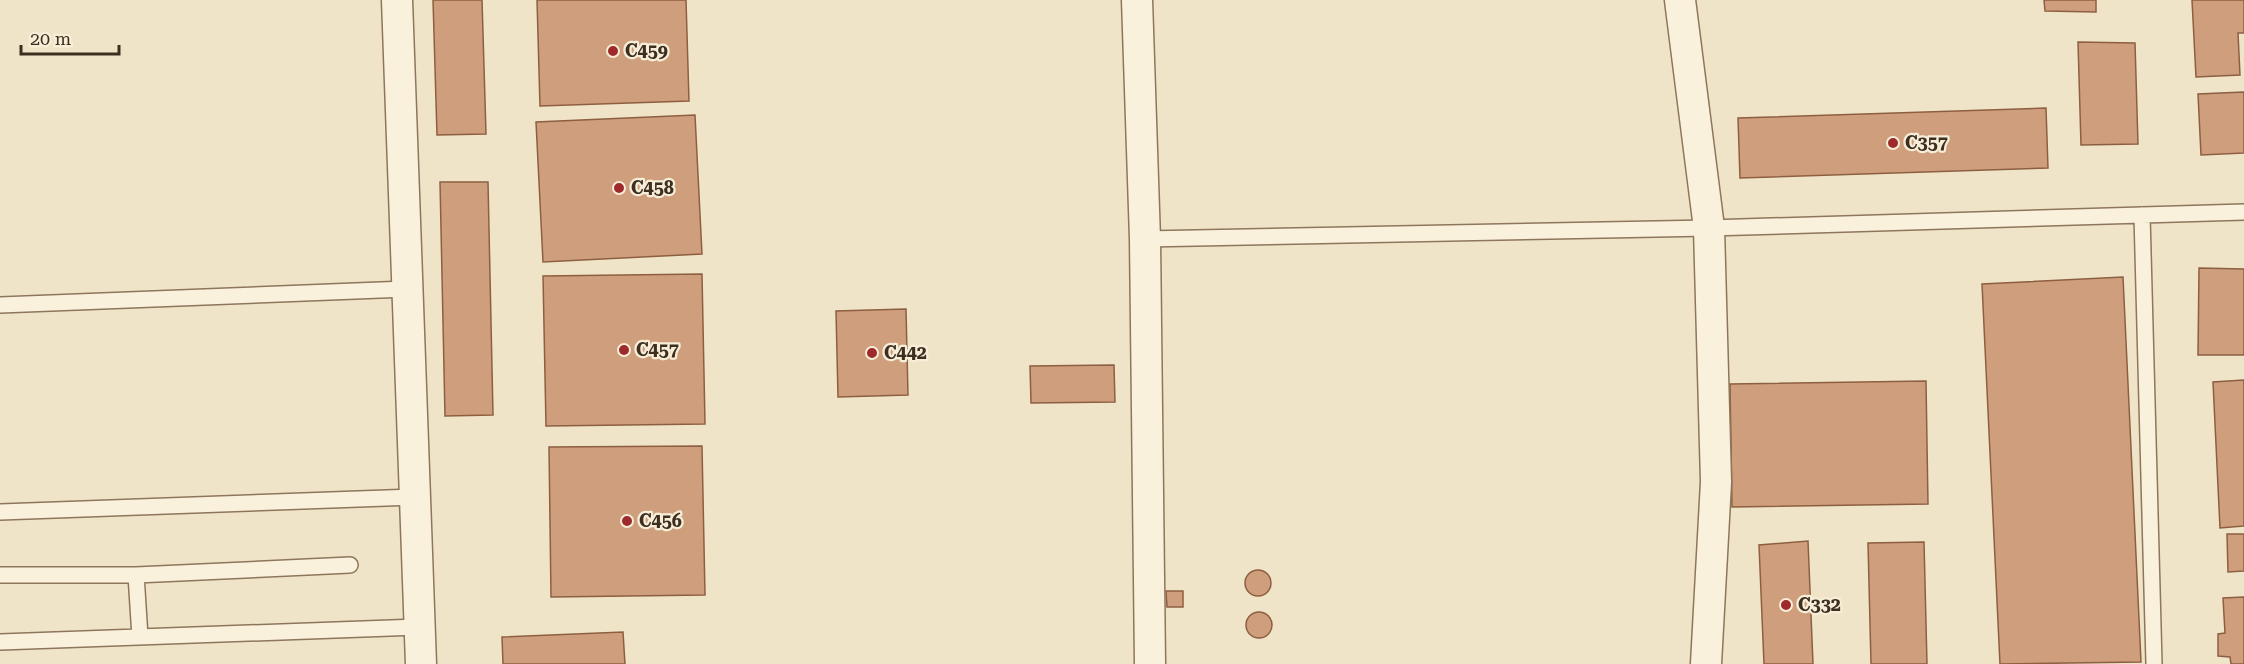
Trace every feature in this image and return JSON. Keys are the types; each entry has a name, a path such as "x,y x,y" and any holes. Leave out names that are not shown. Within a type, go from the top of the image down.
{"street":[{"path":"397,0 420,664"},
{"path":"1137,0 1145,239 1150,664"},
{"path":"1680,0 1709,228 1716,482 1706,664"}],"lane":[{"path":"1145,239 1709,228 2244,212"},
{"path":"2142,215 2154,664"},
{"path":"0,305 406,289"},
{"path":"0,512 414,497"},
{"path":"0,575 136,575 350,564"},
{"path":"136,575 140,637"},
{"path":"0,642 418,627"}],"building":[{"path":"433,0 482,0 486,134 437,135"},
{"name":"C459","path":"537,0 686,0 689,101 540,106"},
{"path":"2044,0 2096,0 2096,12 2045,11"},
{"path":"2192,0 2244,0 2244,33 2238,33 2240,75 2196,77"},
{"path":"2078,42 2135,43 2138,144 2081,145"},
{"path":"2244,92 2244,153 2201,155 2198,94"},
{"name":"C357","path":"2046,108 2048,168 1740,178 1738,118"},
{"name":"C458","path":"695,115 702,254 543,262 536,122"},
{"path":"440,182 488,182 493,415 445,416"},
{"path":"2199,268 2244,269 2244,355 2198,355"},
{"name":"C457","path":"702,274 705,424 546,426 543,276"},
{"path":"2123,277 2141,662 2000,664 1982,284"},
{"name":"C442","path":"906,309 908,395 838,397 836,311"},
{"path":"1114,365 1115,402 1031,403 1030,366"},
{"path":"2244,380 2244,526 2220,528 2213,382"},
{"path":"1926,381 1928,504 1732,507 1730,384"},
{"name":"C456","path":"702,446 705,595 551,597 549,447"},
{"path":"2227,534 2244,534 2244,571 2228,572"},
{"name":"C332","path":"1808,541 1813,664 1764,664 1759,545"},
{"path":"1924,542 1927,664 1871,664 1868,543"},
{"path":"1258,570 1267,574 1271,583 1267,592 1258,596 1249,592 1245,583 1249,574"},
{"path":"1166,591 1183,591 1183,607 1167,607"},
{"path":"2244,597 2244,664 2231,664 2230,657 2218,656 2218,634 2225,633 2223,598"},
{"path":"1259,612 1268,616 1272,625 1268,634 1259,638 1250,634 1246,625 1250,616"},
{"path":"623,632 625,664 503,664 502,637"}],"place":[{"name":"C459","path":"613,51"},
{"name":"C357","path":"1893,143"},
{"name":"C458","path":"619,188"},
{"name":"C457","path":"624,350"},
{"name":"C442","path":"872,353"},
{"name":"C456","path":"627,521"},
{"name":"C332","path":"1786,605"}]}
